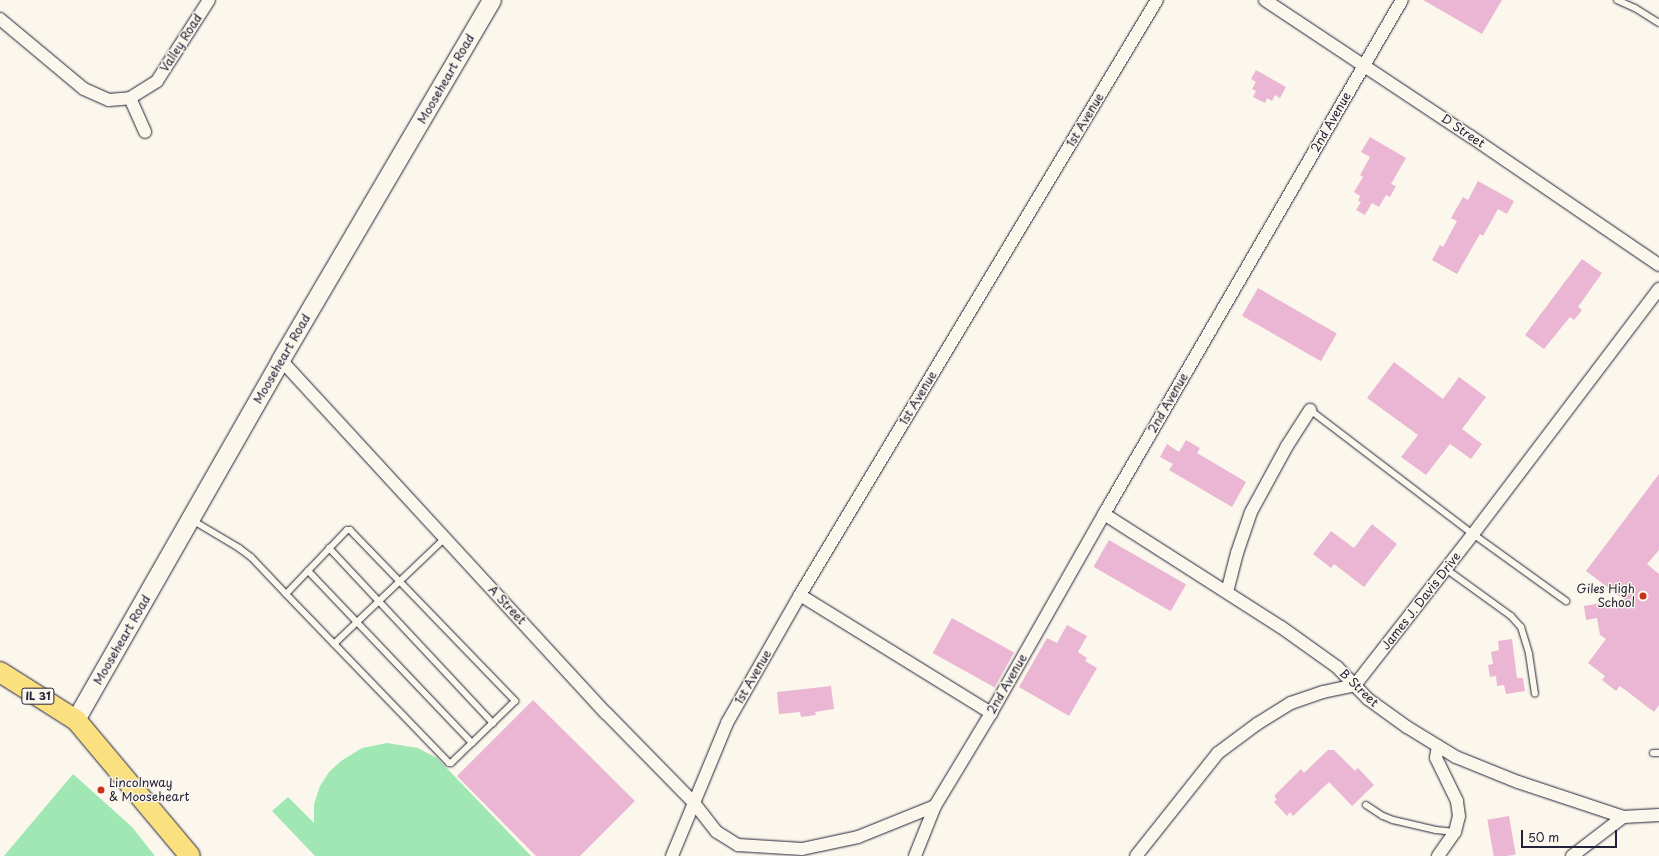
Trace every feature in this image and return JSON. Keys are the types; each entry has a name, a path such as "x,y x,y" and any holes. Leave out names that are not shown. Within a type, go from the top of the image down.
{"main road":[{"name":"Mooseheart Road","path":"76,720 281,360 492,0"},
{"name":"IL 31","path":"0,672 76,720 190,856"}],"street":[{"name":"Valley Road","path":"0,19 31,43 84,89 109,100 130,98 157,81 209,0"},
{"name":"1st Avenue","path":"672,856 727,723 800,595 1157,0"},
{"name":"D Street","path":"1265,0 1364,65 1659,265"},
{"name":"2nd Avenue","path":"915,856 935,806 991,713 1104,514 1402,0"},
{"path":"130,98 145,132"},
{"name":"James J. Davis Drive","path":"1355,684 1473,534 1659,289"},
{"name":"A Street","path":"281,360 606,712 694,803 717,832 738,846 802,849 858,837 935,806"},
{"path":"1227,592 1236,553 1251,512 1310,410"},
{"name":"B Street","path":"1104,514 1227,592 1337,667 1368,699 1407,727 1456,757 1518,782 1623,817 1659,815"},
{"path":"800,595 991,713"},
{"path":"1136,856 1218,753 1257,724 1291,703 1323,692 1355,684"},
{"path":"1438,746 1436,758 1457,801 1459,816 1455,832 1438,856"},
{"path":"1572,856 1623,817"}],"lane":[{"path":"1617,0 1635,8 1659,23"},
{"path":"1310,410 1473,534 1566,601"},
{"path":"191,519 251,557 286,594 448,763 451,763 515,701 350,530 347,530 286,594"},
{"path":"334,644 445,538"},
{"path":"329,548 493,723"},
{"path":"1446,569 1511,616 1521,627 1529,654 1534,694"},
{"path":"308,571 472,743"},
{"path":"1366,805 1392,820 1436,830 1455,832"}],"green space":[{"path":"387,743 418,748 437,758 531,856 315,856 272,811 288,797 314,823 314,804 320,786 329,772 341,761 362,748"},
{"path":"73,774 132,827 155,856 4,856"}],"building":[{"path":"1423,0 1502,0 1482,34"},
{"path":"1256,70 1286,87 1280,98 1275,95 1272,101 1267,98 1265,103 1253,97 1256,91 1252,89 1256,82 1251,79"},
{"path":"1370,137 1406,158 1391,184 1396,186 1390,197 1386,195 1379,207 1372,203 1365,215 1356,210 1361,202 1358,201 1360,196 1354,192 1363,177 1360,175 1370,157 1361,152"},
{"path":"1478,181 1514,201 1507,214 1498,209 1483,236 1480,234 1457,274 1432,260 1440,245 1443,247 1457,221 1451,218 1463,197 1468,200"},
{"path":"1582,259 1602,273 1578,307 1582,310 1574,320 1570,317 1544,349 1525,335"},
{"path":"1258,288 1337,334 1321,361 1242,316"},
{"path":"1394,362 1443,399 1459,377 1486,397 1462,429 1482,444 1471,459 1450,444 1426,475 1401,457 1418,435 1367,398"},
{"path":"1186,440 1200,448 1197,453 1246,482 1232,507 1169,470 1173,464 1160,457 1167,444 1179,452"},
{"name":"Giles High School","path":"1659,474 1659,550 1647,564 1659,574 1659,705 1654,712 1620,686 1616,691 1602,680 1605,676 1588,663 1606,639 1600,635 1597,618 1586,620 1584,606 1623,599 1586,571"},
{"path":"1372,524 1397,544 1364,587 1334,564 1331,568 1313,554 1331,531 1354,548"},
{"path":"1109,540 1186,584 1171,611 1094,567"},
{"path":"952,618 1014,652 995,687 933,653"},
{"path":"1067,625 1087,636 1078,652 1087,658 1085,661 1097,668 1069,716 1019,687 1047,638 1057,643"},
{"path":"1512,639 1517,678 1523,678 1525,691 1506,694 1504,685 1497,686 1496,676 1490,677 1488,665 1493,664 1491,652 1499,650 1498,641"},
{"path":"831,686 834,709 815,712 816,715 801,717 800,712 779,714 777,692"},
{"path":"533,700 635,801 580,856 536,856 457,776"},
{"path":"1328,750 1334,750 1355,771 1358,768 1374,785 1352,806 1329,782 1293,816 1290,812 1287,816 1274,802 1277,799 1274,796 1301,769 1304,773"},
{"path":"1509,816 1516,854 1494,856 1487,820"}],"place":[{"name":"Giles High School","path":"1643,596"},
{"name":"Lincolnway & Mooseheart","path":"101,790"}]}
